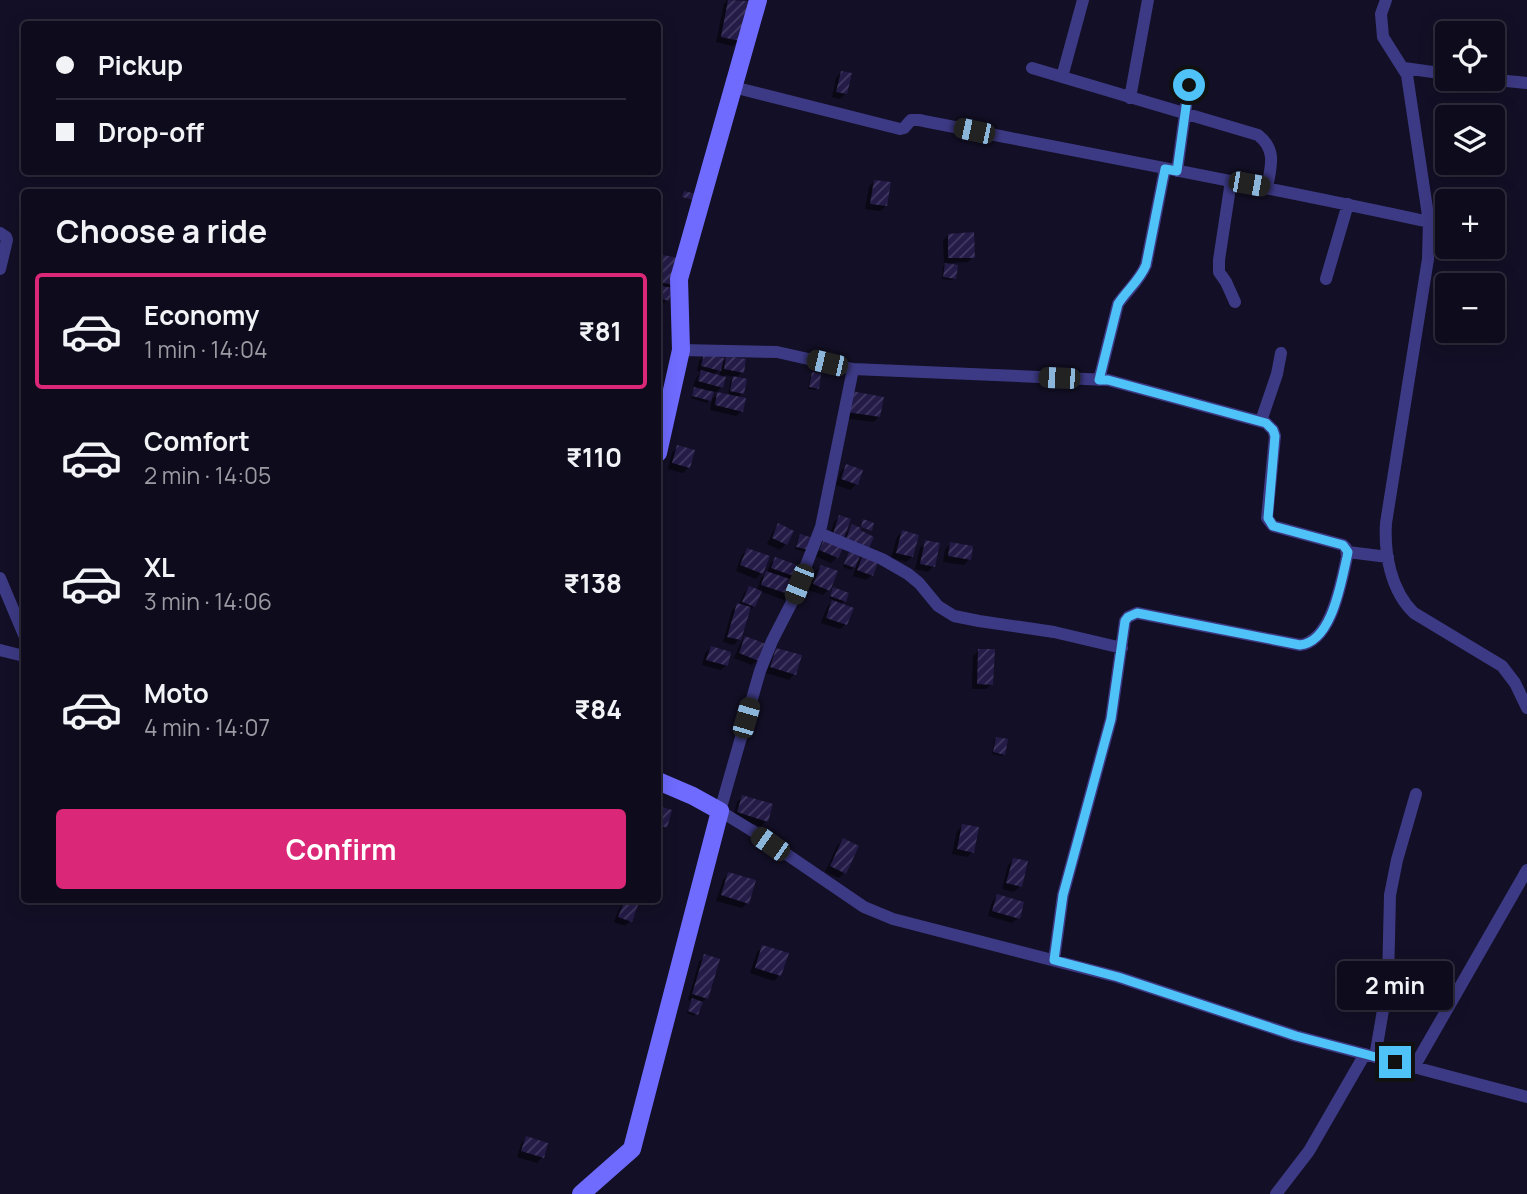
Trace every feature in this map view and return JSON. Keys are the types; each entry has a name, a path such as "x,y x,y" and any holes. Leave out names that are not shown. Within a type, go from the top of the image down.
{"street":[{"path":"661,440 681,351 679,279 758,0"},
{"path":"1062,77 1083,0"},
{"path":"1130,98 1148,0"},
{"path":"1386,0 1381,15 1383,37 1407,75 1429,222 1428,260 1387,523 1388,556 1393,577 1405,604 1414,613 1502,666 1515,683 1527,708"},
{"path":"1032,68 1258,135 1267,142 1272,160 1267,187"},
{"path":"1404,68 1435,72"},
{"path":"1505,81 1527,83"},
{"path":"1099,380 1118,304 1142,275 1146,265 1185,115 1189,85"},
{"path":"733,87 900,128 904,128 911,120 919,120 1267,187 1429,222"},
{"path":"1231,181 1219,272 1232,293 1234,302"},
{"path":"1326,279 1348,204"},
{"path":"0,233 7,240 0,269"},
{"path":"681,351 777,352 853,369 1108,380 1261,421 1270,426 1275,436 1269,522 1273,526 1343,545 1348,552 1388,556"},
{"path":"1261,421 1281,353"},
{"path":"581,1194 632,1149 720,811 760,671 791,604 819,533 853,369"},
{"path":"819,533 882,559 908,574 938,606 954,616 1054,632 1122,648"},
{"path":"1054,960 1063,895 1110,726 1125,621 1137,613 1300,645 1310,643 1333,613 1348,552"},
{"path":"0,578 21,628"},
{"path":"0,650 21,655"},
{"path":"661,782 720,811 864,907 893,919 1118,977 1296,1036 1527,1097"},
{"path":"1276,1194 1309,1151 1370,1056 1388,981 1390,895 1416,794"},
{"path":"1414,1067 1527,870"}],"building":[{"path":"728,0 748,1 740,41 721,37"},
{"path":"841,71 852,73 847,94 836,92"},
{"path":"874,180 891,182 887,206 870,204"},
{"path":"684,191 696,194 694,200 682,197"},
{"path":"974,232 975,258 948,258 948,234"},
{"path":"661,255 679,258 674,285 661,283"},
{"path":"945,263 958,265 956,279 943,277"},
{"path":"661,286 672,288 669,301 661,299"},
{"path":"704,353 724,358 721,371 701,366"},
{"path":"726,356 746,359 744,373 724,369"},
{"path":"701,370 726,377 723,388 698,381"},
{"path":"812,372 821,374 819,389 809,387"},
{"path":"733,376 747,379 744,394 730,391"},
{"path":"694,387 714,392 711,401 692,396"},
{"path":"851,391 884,397 880,417 847,412"},
{"path":"717,392 746,398 743,412 715,405"},
{"path":"677,445 695,450 690,468 672,463"},
{"path":"846,464 863,470 858,485 841,479"},
{"path":"839,515 851,519 844,538 833,534"},
{"path":"863,519 874,523 872,531 861,527"},
{"path":"778,523 794,531 787,545 772,538"},
{"path":"852,524 874,537 869,548 846,538"},
{"path":"902,530 919,535 913,557 896,553"},
{"path":"800,534 813,538 809,550 796,547"},
{"path":"825,537 844,546 838,558 819,550"},
{"path":"925,540 940,543 935,567 920,564"},
{"path":"950,542 973,546 971,560 948,556"},
{"path":"747,548 770,556 763,574 740,565"},
{"path":"850,549 861,553 855,568 844,564"},
{"path":"863,555 879,560 873,576 857,570"},
{"path":"775,557 803,567 799,578 771,568"},
{"path":"821,565 838,571 830,591 813,584"},
{"path":"766,571 796,581 791,595 761,585"},
{"path":"749,586 762,591 755,607 742,602"},
{"path":"833,587 849,593 846,602 830,596"},
{"path":"832,600 854,608 847,625 826,618"},
{"path":"737,603 751,607 741,640 727,637"},
{"path":"745,636 766,644 759,661 739,653"},
{"path":"711,646 731,652 728,666 706,660"},
{"path":"776,648 802,655 796,675 770,667"},
{"path":"978,649 995,649 993,685 977,684"},
{"path":"996,737 1008,739 1005,755 993,752"},
{"path":"742,795 773,804 768,822 737,812"},
{"path":"661,807 672,810 667,828 661,826"},
{"path":"962,824 979,827 974,853 957,849"},
{"path":"843,838 859,846 846,874 830,866"},
{"path":"1013,858 1028,861 1022,887 1006,883"},
{"path":"728,872 756,880 749,904 721,895"},
{"path":"997,894 1024,902 1020,919 992,911"},
{"path":"624,903 638,905 632,922 618,917"},
{"path":"762,945 789,953 781,976 755,968"},
{"path":"704,954 720,959 708,999 692,994"},
{"path":"692,998 703,1002 698,1015 688,1011"},
{"path":"526,1136 548,1143 544,1158 521,1151"}],"route":[{"path":"1189,85 1177,171 1165,169 1146,265 1142,275 1118,304 1099,380 1108,380 1266,423 1275,436 1269,522 1273,526 1343,545 1348,552 1333,613 1310,643 1300,645 1137,613 1125,621 1110,726 1063,895 1054,960 1118,977 1296,1036 1395,1062"}]}
